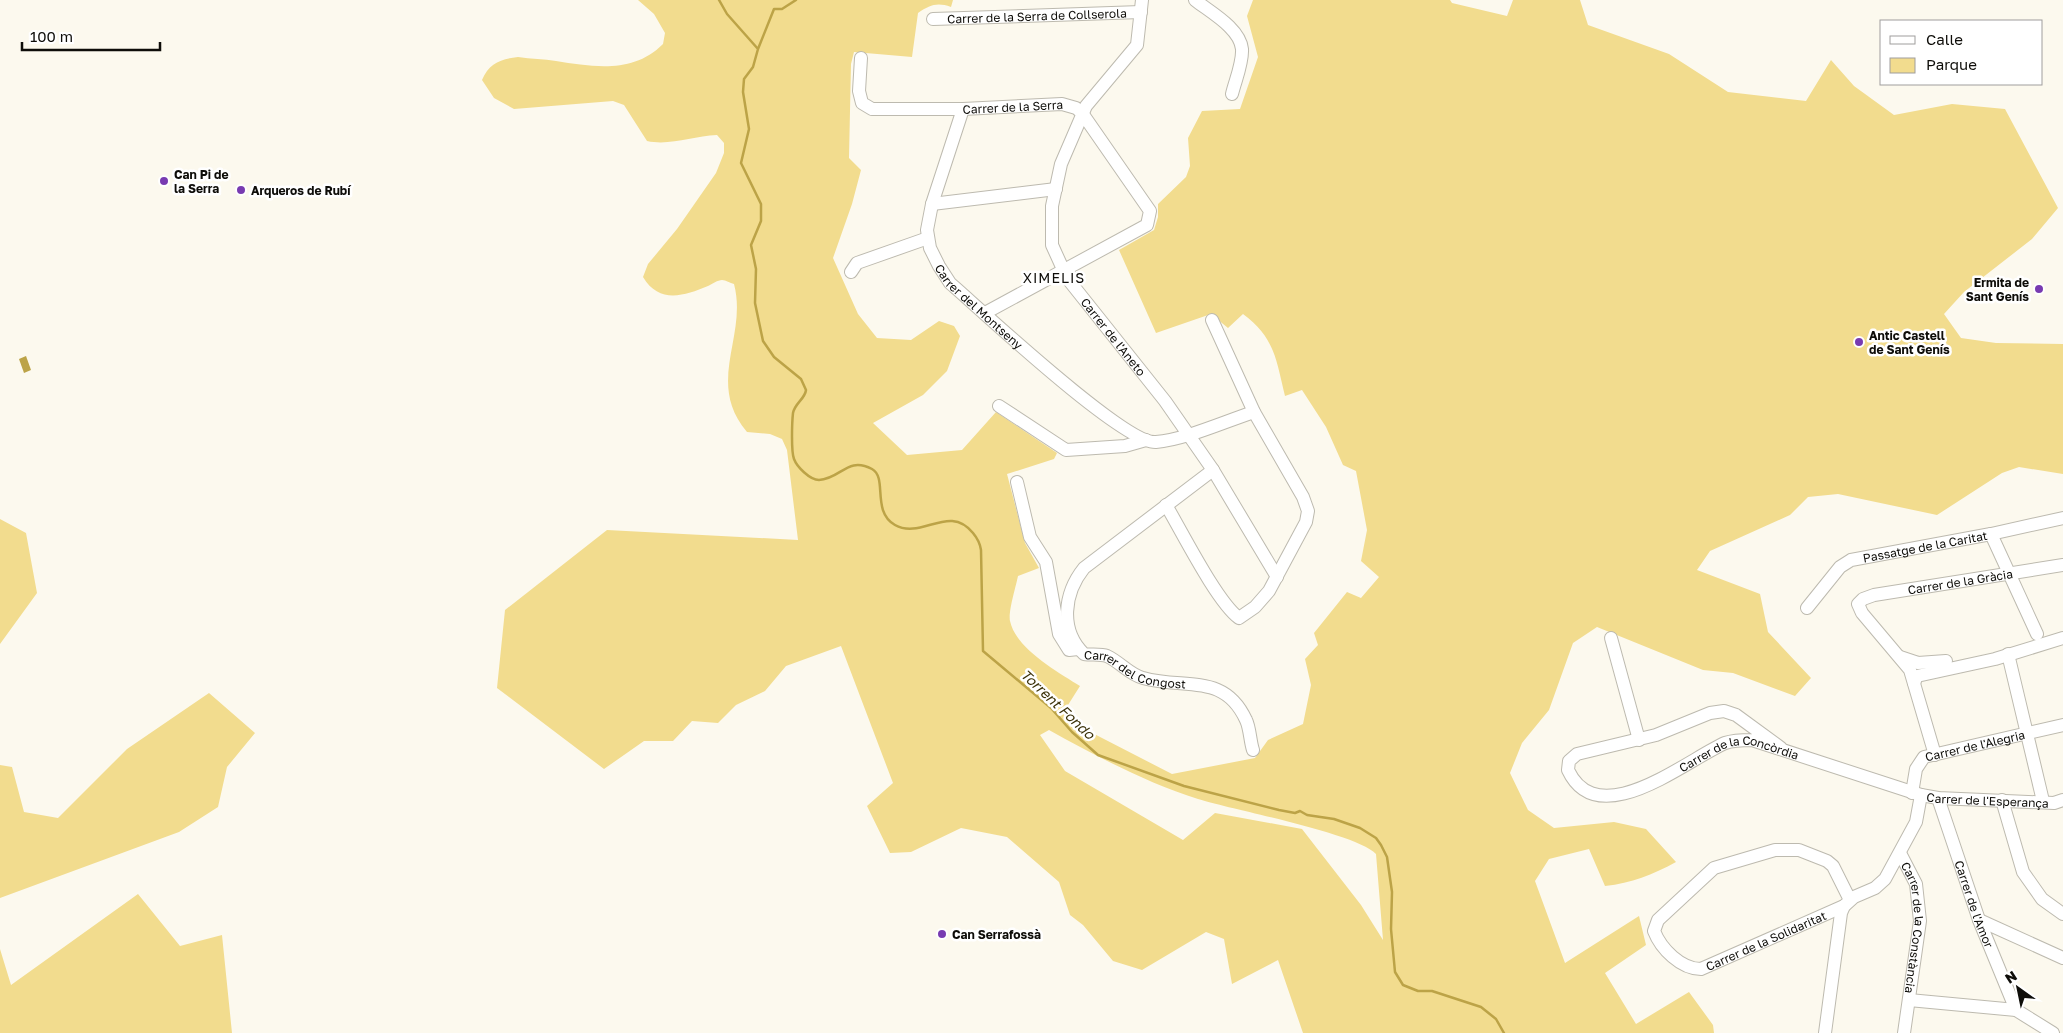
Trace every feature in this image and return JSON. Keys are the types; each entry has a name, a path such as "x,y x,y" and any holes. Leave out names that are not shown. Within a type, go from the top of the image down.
{"street":[{"path":"1195,0 1230,28 1240,43 1242,51 1232,94"},
{"name":"Carrer de la Serra de Collserola","path":"934,19 1141,6"},
{"name":"Carrer de l'Aneto","path":"1141,6 1137,45 1082,113 1061,164 1052,206 1052,245 1064,272 1165,401 1213,470 1277,578"},
{"name":"Carrer de la Serra","path":"861,58 859,91 862,103 872,109 963,109 1062,104 1076,108 1082,113"},
{"name":"Carrer del Montseny","path":"963,109 932,204 927,230 928,238 939,266 950,282 1094,409 1150,442"},
{"path":"985,313 1148,225 1150,211 1082,113"},
{"path":"932,204 1056,188"},
{"path":"851,272 857,263 928,238"},
{"path":"1166,506 1223,601 1231,612 1239,618 1260,602 1269,591 1306,522 1308,512 1303,497 1254,412 1212,320"},
{"path":"999,406 1066,450 1124,446 1150,442 1188,434 1254,412"},
{"name":"Carrer del Congost","path":"1213,470 1084,568 1073,581 1067,603 1068,631 1078,649 1084,654 1106,655 1139,677 1157,682 1217,688 1233,699 1239,706 1248,723 1248,735 1253,750"},
{"path":"1017,482 1030,537 1046,562 1059,634 1069,650 1078,649"},
{"name":"Passatge de la Caritat","path":"1807,608 1840,567 1850,560 1991,534 2063,518"},
{"path":"1991,534 2037,634"},
{"name":"Carrer de la Gràcia","path":"1900,657 1862,613 1858,604 1863,599 1874,595 2063,565"},
{"path":"1611,638 1639,740 1710,713 1724,711 1736,715 1781,748"},
{"path":"1914,683 1918,676 1975,664 2063,638"},
{"path":"1900,657 1918,663 1933,664 1988,654 2008,654"},
{"path":"2008,654 2027,733 2056,804"},
{"path":"1900,657 1910,670 1935,755"},
{"name":"Carrer de l'Alegria","path":"1917,794 1916,770 1919,762 1924,757 2063,725"},
{"name":"Carrer de la Concòrdia","path":"1639,740 1577,754 1569,761 1568,770 1572,780 1580,789 1594,796 1612,795 1642,788 1726,743 1752,740 1917,794"},
{"path":"1826,1033 1841,913 1847,903 1875,888 1885,879 1916,822 1917,794"},
{"name":"Carrer de l'Esperança","path":"1917,794 1938,798 2056,804"},
{"name":"Carrer de l'Amor","path":"1938,798 1979,920 2016,1010"},
{"path":"2002,800 2023,872 2042,899 2063,914"},
{"name":"Carrer de la Solidaritat","path":"1775,850 1799,850 1827,861 1833,866 1847,903 1701,968 1686,967 1657,939 1654,931 1658,920 1714,868 1775,850"},
{"name":"Carrer de la Constància","path":"1900,853 1916,884 1920,905 1920,921 1904,1033"},
{"path":"1979,920 2063,958"},
{"path":"1909,1000 2016,1010 2055,1033 2063,1026"}],"green space":[{"path":"638,0 953,0 951,7 934,5 918,13 912,57 854,52 851,64 849,158 861,170 852,204 833,258 858,314 877,338 911,340 939,321 954,326 960,336 947,371 923,395 873,423 907,455 962,450 996,412 1057,453 1054,459 1007,474 1025,543 1039,568 1018,576 1011,605 1010,621 1020,641 1029,650 1050,667 1080,686 1068,705 1069,721 1172,774 1255,758 1268,740 1303,724 1311,685 1305,659 1318,645 1314,633 1347,592 1361,598 1379,577 1361,561 1367,530 1356,471 1343,465 1326,427 1302,390 1285,396 1273,350 1262,332 1243,314 1228,328 1211,314 1156,333 1119,250 1154,230 1158,217 1158,204 1186,177 1190,166 1188,138 1202,111 1240,109 1258,57 1247,16 1253,0 1450,0 1452,3 1507,16 1513,0 1580,0 1588,25 1669,54 1728,92 1806,101 1831,60 1854,86 1894,115 1952,104 2005,109 2058,208 2032,239 1964,292 1944,314 1961,338 1996,343 2063,344 2063,474 2019,467 2002,473 1937,515 1838,494 1808,497 1790,515 1710,551 1697,570 1760,594 1768,632 1811,678 1795,696 1733,673 1703,670 1597,627 1573,643 1549,710 1522,743 1510,773 1528,810 1554,828 1614,822 1646,829 1676,862 1642,878 1605,886 1589,849 1549,859 1535,881 1565,963 1639,916 1646,945 1605,973 1636,1024 1689,992 1713,1025 1714,1033 1303,1033 1278,960 1232,984 1224,939 1206,932 1142,970 1113,961 1083,925 1070,915 1059,882 1007,837 961,828 911,852 890,853 867,806 893,783 841,646 786,666 765,691 736,705 718,723 692,721 673,741 644,741 604,769 497,688 505,610 607,530 798,540 787,450 782,439 770,434 747,432 735,413 729,395 728,377 737,304 734,284 720,280 690,293 672,295 657,291 649,286 643,277 648,264 677,229 716,173 724,153 724,143 717,135 673,142 647,141 624,105 613,101 514,109 494,98 482,80 488,70 496,63 518,57 599,66 626,64 639,60 651,54 663,44 665,33 654,14","holes":["1049,730 1122,768 1179,793 1215,804 1320,830 1364,846 1376,854 1383,940 1361,905 1302,829 1215,813 1183,840 1065,771 1040,735"]},
{"path":"0,519 26,533 37,593 0,644"},
{"path":"209,693 255,733 227,767 218,807 179,832 0,898 0,765 12,767 24,812 58,818 127,749"},
{"path":"138,894 180,946 222,935 232,1033 0,1033 0,949 11,985"}],"shaded area":[{"path":"26,356 31,370 24,373 19,359"}],"waterway":[{"name":"Torrent Fondo","path":"719,0 727,14 758,49 753,67 744,79 743,92 749,129 741,163 761,204 761,221 751,245 756,269 755,303 763,341 774,357 801,379 806,390 793,413 792,450 798,466 808,475 819,480 827,479 844,469 856,465 872,469 877,473 879,480 881,504 884,512 895,525 915,528 945,521 954,521 964,525 973,533 979,541 981,550 983,651 1051,708 1072,732 1098,755 1184,786 1279,810 1295,813 1300,811 1307,815 1334,819 1360,828 1376,838 1387,857 1392,892 1391,929 1395,972 1403,985 1418,991 1432,991 1481,1007 1496,1019 1504,1033"},
{"path":"758,49 774,9 782,9 796,0"}],"place":[{"name":"Can Pi de la Serra","path":"164,181"},
{"name":"Arqueros de Rubí","path":"241,190"},
{"name":"Ermita de Sant Genís","path":"2039,289"},
{"name":"Antic Castell de Sant Genís","path":"1859,342"},
{"name":"Can Serrafossà","path":"942,934"}],"district":[{"name":"XIMELIS","path":"1054,277"}]}
